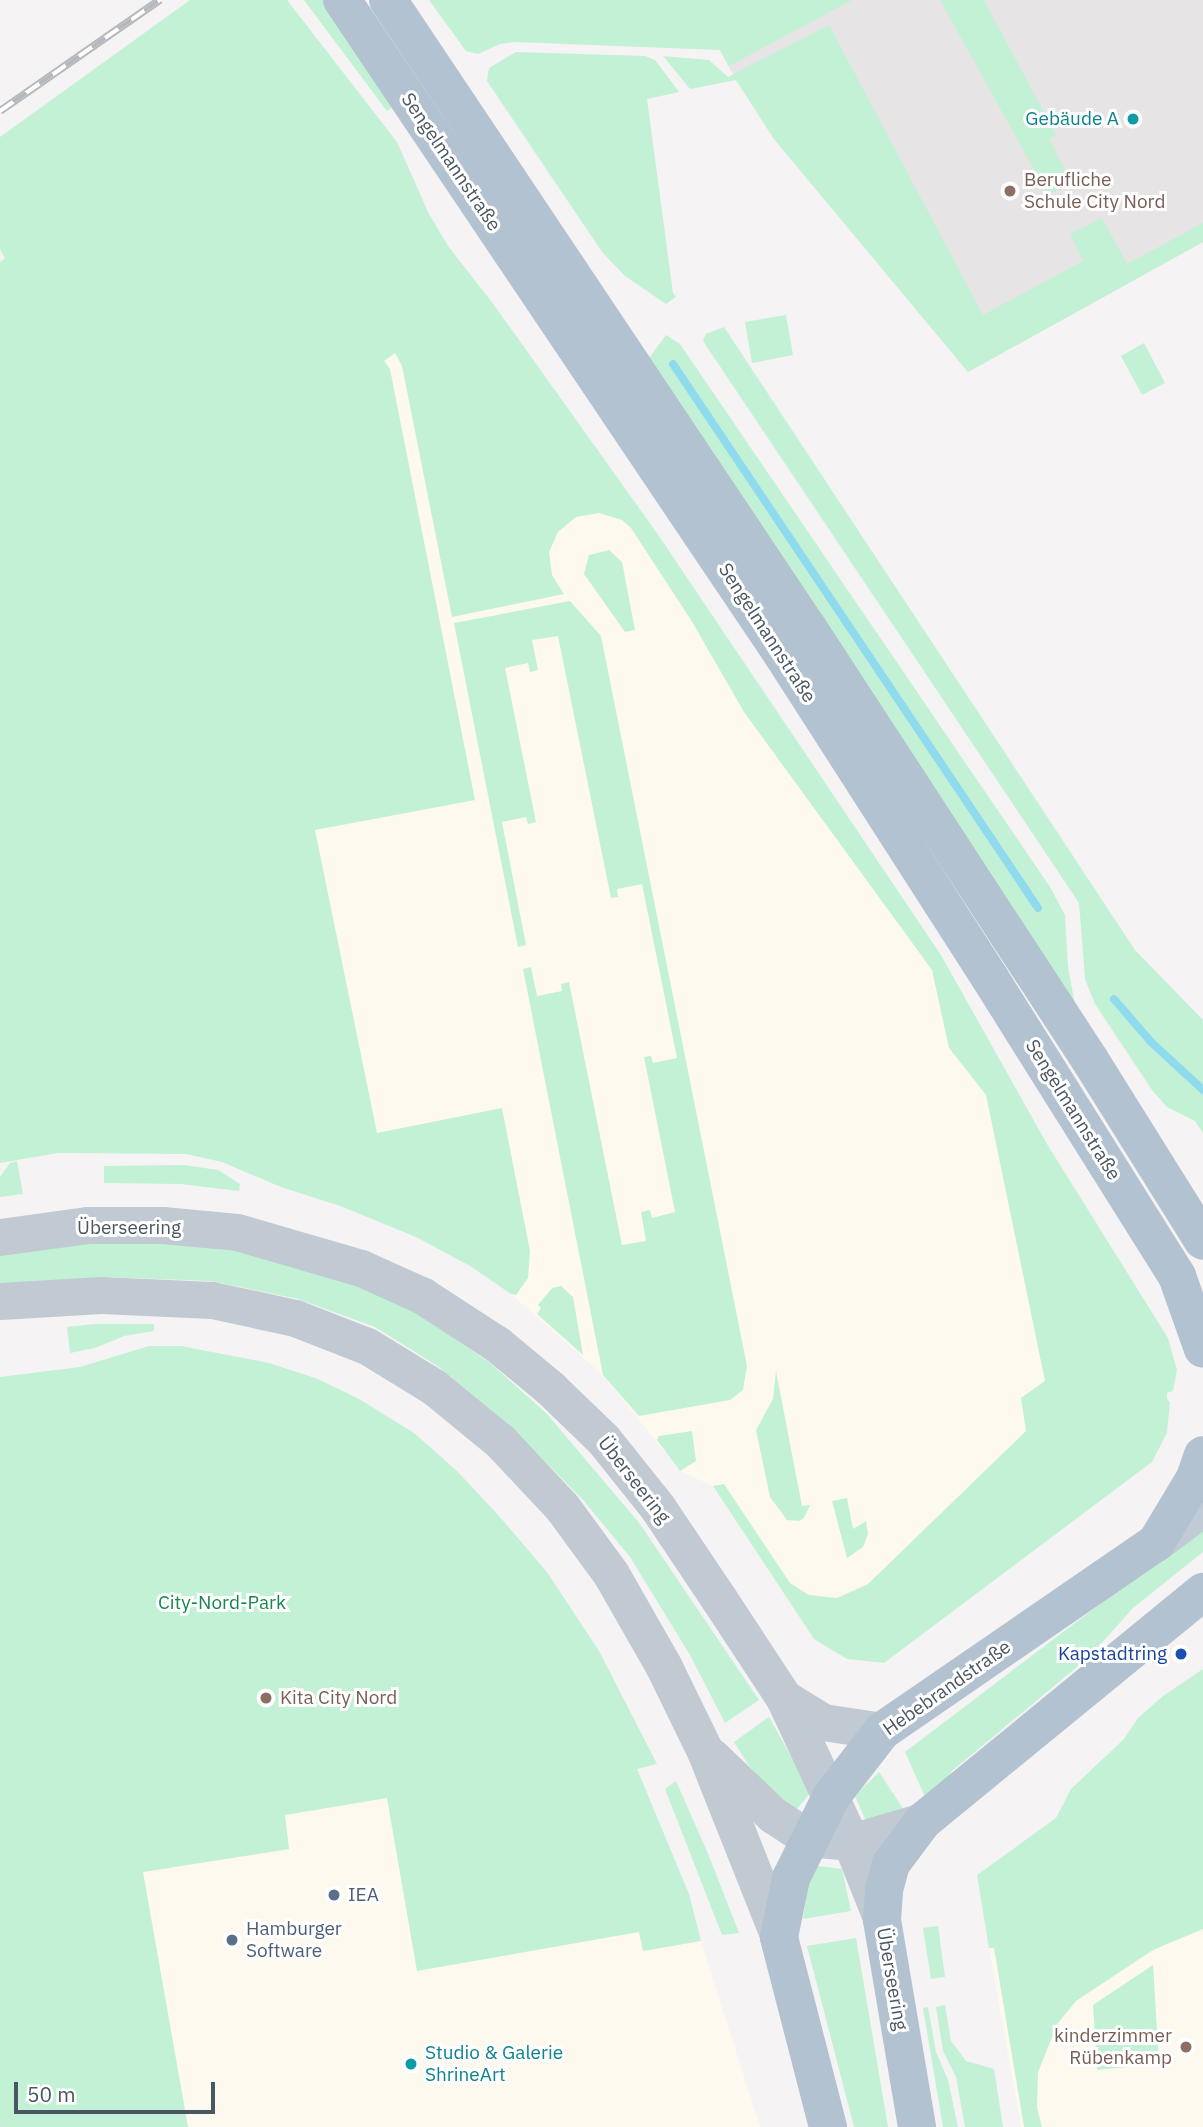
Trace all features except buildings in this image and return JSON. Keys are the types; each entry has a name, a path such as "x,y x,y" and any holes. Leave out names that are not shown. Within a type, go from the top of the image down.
{"main road":[{"name":"Sengelmannstraße","path":"342,0 782,654 1203,1314"},
{"name":"Sengelmannstraße","path":"388,0 808,628 1083,1049 1203,1241"},
{"name":"Sengelmannstraße","path":"1177,1276 1203,1349"},
{"path":"1156,1543 1195,1478 1203,1455"},
{"name":"Hebebrandstraße","path":"779,1937 791,1878 808,1838 831,1797 882,1731 1203,1508"},
{"path":"882,1920 884,1890 891,1864 923,1821 1203,1592"},
{"name":"Überseering","path":"882,1920 917,2127"},
{"path":"779,1937 828,2127"}],"street":[{"name":"Überseering","path":"0,1237 88,1225 162,1225 237,1232 361,1268 423,1296 497,1344 550,1388 603,1439 658,1508 784,1698 851,1842 882,1920"},
{"path":"0,1301 101,1294 212,1300 295,1318 367,1346 434,1387 500,1441 562,1507 611,1574 664,1667 705,1751 779,1937"},
{"path":"784,1698 823,1722 882,1731"},
{"path":"705,1751 773,1815 808,1838 851,1842 923,1821"}],"shaded area":[{"name":"Berufliche Schule City Nord","path":"693,0 1203,0 1203,242 968,372 774,139 736,80"},
{"path":"421,336 659,536 941,955 1047,1144 1168,1338 1177,1370 1173,1391 1167,1393 1170,1402 1167,1433 1152,1462 884,1663 847,1659 814,1639 713,1486 680,1471 603,1375 511,1294 470,1266 416,1237 340,1206 281,1187 157,423 384,361"},
{"path":"387,1798 417,1970 640,1932 644,1951 701,1941 760,2127 188,2127 143,1872 289,1849 284,1815"},
{"path":"1203,1913 1203,2127 1021,2127 989,1948"}],"green space":[{"path":"190,0 287,0 397,142 428,212 448,246 494,305 659,536 941,955 1047,1144 1168,1338 1177,1370 1173,1391 1167,1393 1170,1402 1167,1433 1152,1462 884,1663 847,1659 814,1639 713,1486 724,1484 790,1583 809,1595 837,1598 868,1584 1026,1431 1021,1398 1045,1381 986,1095 949,1048 932,970 744,712 691,620 631,528 622,520 599,513 576,517 558,532 549,552 552,575 564,594 452,617 402,366 395,353 384,361 390,369 475,800 315,830 377,1133 502,1108 530,1251 528,1278 516,1295 511,1294 470,1266 416,1237 222,1162 186,1154 58,1153 0,1163 0,262 5,258 0,249 0,137"},
{"path":"304,0 323,0 396,105 387,111"},
{"path":"429,0 852,0 729,66 720,50 515,42 500,44 478,54 466,51"},
{"path":"940,0 984,0 1056,135 1049,139 1072,183 1048,195"},
{"path":"829,25 983,315 1083,261 1070,234 1102,218 1127,264 1203,223 1203,242 968,372 774,139 736,80 690,89 663,56 709,60 728,77"},
{"path":"516,52 645,56 655,60 679,92 647,99 673,293 676,297 666,304 625,276 602,252 487,81 489,68"},
{"path":"786,315 793,355 752,363 745,322"},
{"path":"724,327 1135,950 1203,1020 1203,1133 1195,1121 1167,1107 1152,1090 1095,1004 1085,979 1079,903 703,341 706,334"},
{"path":"666,335 680,344 1050,887 1065,915 1068,967 1076,1010 647,361"},
{"path":"1144,343 1165,383 1142,395 1121,356"},
{"path":"609,550 622,562 635,630 625,632 584,574 589,555"},
{"path":"570,601 601,636 747,1366 743,1390 730,1400 639,1416 603,1375 523,969 531,967 537,996 562,991 561,984 569,982 622,1245 646,1241 641,1212 650,1210 652,1218 675,1212 644,1057 651,1056 653,1063 677,1058 642,884 617,889 618,897 611,898 558,636 532,640 538,670 530,672 528,663 505,668 536,822 528,824 526,817 502,822 526,945 518,947 454,623"},
{"path":"17,1161 23,1194 0,1197 0,1177 10,1163"},
{"path":"184,1165 218,1170 240,1184 239,1191 181,1184 104,1183 104,1166"},
{"path":"89,1243 164,1243 235,1250 355,1282 414,1311 489,1362 547,1414 640,1524 759,1700 725,1723 690,1655 630,1557 584,1501 510,1426 439,1367 375,1327 298,1299 211,1281 104,1277 0,1286 0,1255"},
{"path":"561,1286 573,1297 583,1355 537,1314 541,1308 538,1305 552,1288"},
{"path":"154,1324 154,1331 124,1336 95,1348 70,1353 67,1327"},
{"name":"City-Nord-Park","path":"149,1346 181,1346 269,1363 318,1379 359,1399 414,1433 457,1471 499,1516 547,1572 599,1651 657,1764 637,1769 689,1894 701,1941 643,1951 639,1932 417,1971 387,1798 285,1815 289,1849 143,1872 188,2127 0,2127 0,1377 80,1367"},
{"path":"776,1371 802,1506 810,1505 804,1518 799,1521 787,1520 770,1497 756,1430 773,1399"},
{"path":"692,1431 696,1461 680,1471 657,1440 659,1436"},
{"path":"847,1498 853,1529 866,1521 868,1534 863,1547 847,1558 832,1501"},
{"path":"1203,1526 1203,1552 1133,1608 1089,1657 952,1771 941,1786 925,1797 905,1752"},
{"path":"1203,1669 1203,1929 1153,1950 1076,2001 1058,2023 1038,2072 1037,2108 1042,2127 1024,2127 994,1948 989,1948 977,1875 1056,1818 1071,1789 1124,1739 1138,1718 1163,1696"},
{"path":"769,1717 811,1792 796,1810 770,1789 749,1766 734,1742"},
{"path":"879,1772 904,1810 866,1821 855,1796"},
{"path":"676,1781 739,1933 722,1935 665,1789"},
{"path":"811,1865 842,1869 851,1911 803,1919"},
{"path":"938,1926 945,1977 931,1979 923,1928"},
{"path":"856,1938 888,2127 854,2127 807,1946"},
{"path":"1153,1965 1159,2064 1097,2070 1093,2005"},
{"path":"945,2005 951,2041 966,2061 994,2069 1003,2127 965,2127 956,2077 943,2051 936,2007"},
{"path":"928,2007 936,2052 948,2080 958,2127 943,2127 923,2008"}],"waterway":[{"path":"673,364 1038,908"},
{"path":"1114,999 1151,1042 1203,1090"}],"railway":[{"path":"0,111 160,0"}],"place":[{"name":"Gebäude A","path":"1133,119"},
{"name":"Berufliche Schule City Nord","path":"1010,191"},
{"name":"Kapstadtring","path":"1181,1654"},
{"name":"Kita City Nord","path":"266,1698"},
{"name":"IEA","path":"334,1895"},
{"name":"Hamburger Software","path":"232,1940"},
{"name":"kinderzimmer Rübenkamp","path":"1186,2047"},
{"name":"Studio & Galerie ShrineArt","path":"411,2064"}]}
